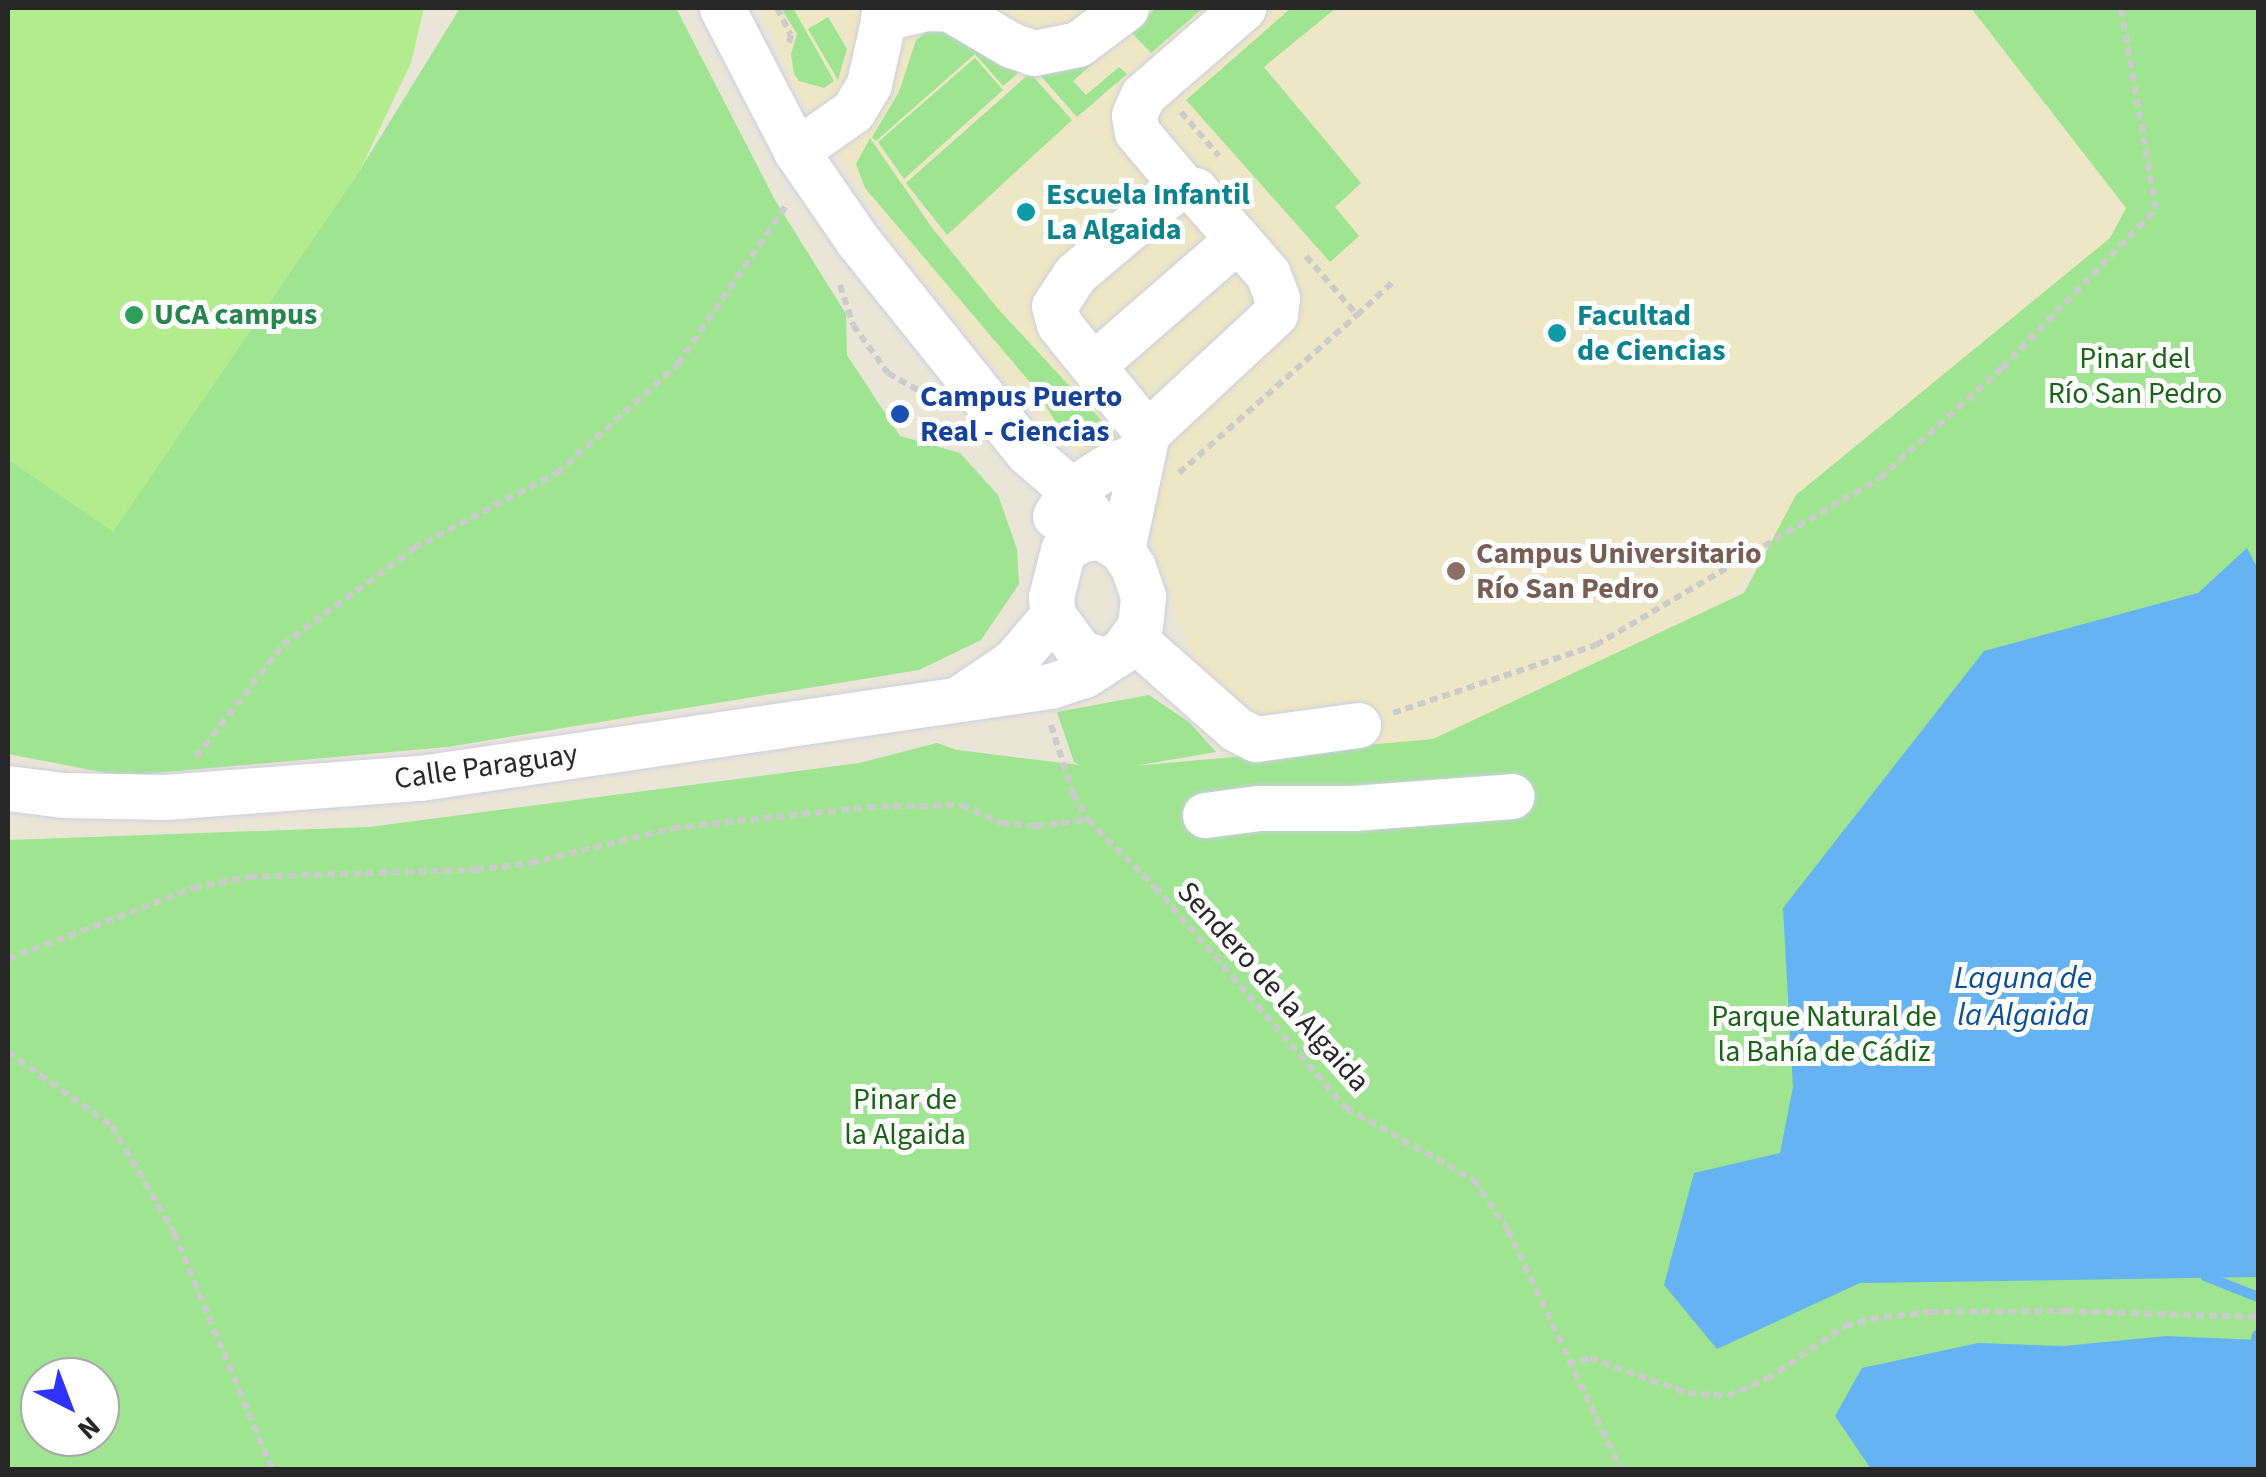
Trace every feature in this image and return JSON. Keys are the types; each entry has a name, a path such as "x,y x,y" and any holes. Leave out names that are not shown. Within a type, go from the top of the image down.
{"street":[{"path":"722,8 755,76 788,169 854,266 960,399 1027,452 1062,519 1117,546 1142,596 1143,613 1118,650"},
{"path":"750,8 755,76"},
{"path":"788,169 853,112 869,84 882,11 950,9 1011,46 1034,53 1078,44 1126,8"},
{"path":"1185,189 1137,132 1134,115 1143,95 1243,8"},
{"path":"1117,546 1153,456 1275,314 1274,285 1196,190 1175,189 1075,274 1054,306 1060,324 1153,456"},
{"path":"1092,365 1238,239"},
{"path":"1153,456 1105,468 1062,519 1052,587 1053,615 1080,652 1118,650 1256,740 1358,725"},
{"path":"962,696 1014,661 1053,615"},
{"name":"Calle Paraguay","path":"8,788 62,795 166,797 420,778 1050,686 1084,675 1118,650"},
{"path":"1256,740 1258,808"},
{"path":"1204,815 1258,808 1353,808 1512,796"}],"path":[{"path":"1358,725 1596,645 1880,478 2002,368 2156,209 2120,8"},
{"path":"1174,104 1226,164"},
{"path":"166,797 283,645 414,548 558,473 678,364 788,203 788,169"},
{"path":"788,203 798,217"},
{"path":"1304,254 1357,315"},
{"path":"854,266 853,325 888,373 960,399"},
{"path":"1153,456 1357,315 1396,280"},
{"name":"Sendero de la Algaida","path":"1050,722 1073,794 1088,820 1155,888 1346,1108 1474,1180 1508,1230 1620,1470"},
{"path":"8,959 194,888 248,877 476,870 531,863 674,828 868,806 962,805 1001,823 1036,826 1088,820"},
{"path":"8,1052 112,1126 174,1233 272,1470"},
{"path":"1568,1365 1590,1358 1688,1393 1728,1396 1768,1379 1845,1326 1871,1319 1930,1312 2066,1311 2258,1317"}],"shaded area":[{"name":"Campus Universitario Río San Pedro","path":"762,8 1971,8 2134,219 1816,478 1710,626 1648,1088 1231,768 1144,517 1010,387 895,242 789,78"}],"green space":[{"name":"UCA campus","path":"8,8 424,8 411,63 360,170 113,532 8,459"},
{"path":"460,8 676,8 775,200 846,314 847,355 900,436 960,453 998,495 1017,549 1019,584 981,640 919,670 447,747 122,776 8,754 8,459 113,531 360,170"},
{"path":"781,8 793,8 834,81 824,88 799,81 794,74 791,54 797,34"},
{"path":"1156,8 1203,8 1151,53 1130,31"},
{"path":"1291,8 1336,8 1264,67 1361,183 1335,207 1359,236 1330,262 1186,100"},
{"name":"Pinar de la Algaida","path":"1971,8 2258,8 2258,1469 8,1469 8,840 369,827 859,763 937,743 957,750 1080,765 1074,762 1057,712 1149,695 1189,722 1216,752 1134,766 1433,739 1744,593 1796,495 2110,238 2126,208"},
{"path":"828,17 847,49 838,80 808,29"},
{"path":"935,25 1024,68 1003,86 975,54 876,141 872,137 899,92 916,40"},
{"path":"1114,45 1073,81 1086,95 1119,67 1127,74 1077,117 1039,74 1062,70"},
{"path":"975,58 1003,90 904,179 878,142"},
{"path":"1030,73 1072,120 947,235 906,183"},
{"path":"870,138 933,229 999,310 1116,436 1104,445 1086,447 1063,434 1035,388 865,188 856,164"}],"water":[{"name":"Laguna de la Algaida","path":"2247,548 2258,569 2258,1277 1860,1283 1717,1349 1664,1285 1694,1173 1780,1153 1793,1087 1783,908 1984,651 2198,593"},
{"path":"2166,1336 2258,1340 2258,1469 1871,1469 1835,1416 1862,1368 1978,1343 2064,1346"}],"waterway":[{"path":"2205,1276 2258,1297"},
{"path":"2256,1340 2257,1335"}],"place":[{"name":"Escuela Infantil La Algaida","path":"1026,212"},
{"name":"UCA campus","path":"134,315"},
{"name":"Facultad de Ciencias","path":"1557,333"},
{"name":"Campus Puerto Real - Ciencias","path":"900,414"},
{"name":"Campus Universitario Río San Pedro","path":"1456,571"}],"park label":[{"name":"Pinar del Río San Pedro","path":"2135,376"},
{"name":"Parque Natural de la Bahía de Cádiz","path":"1824,1034"}]}
